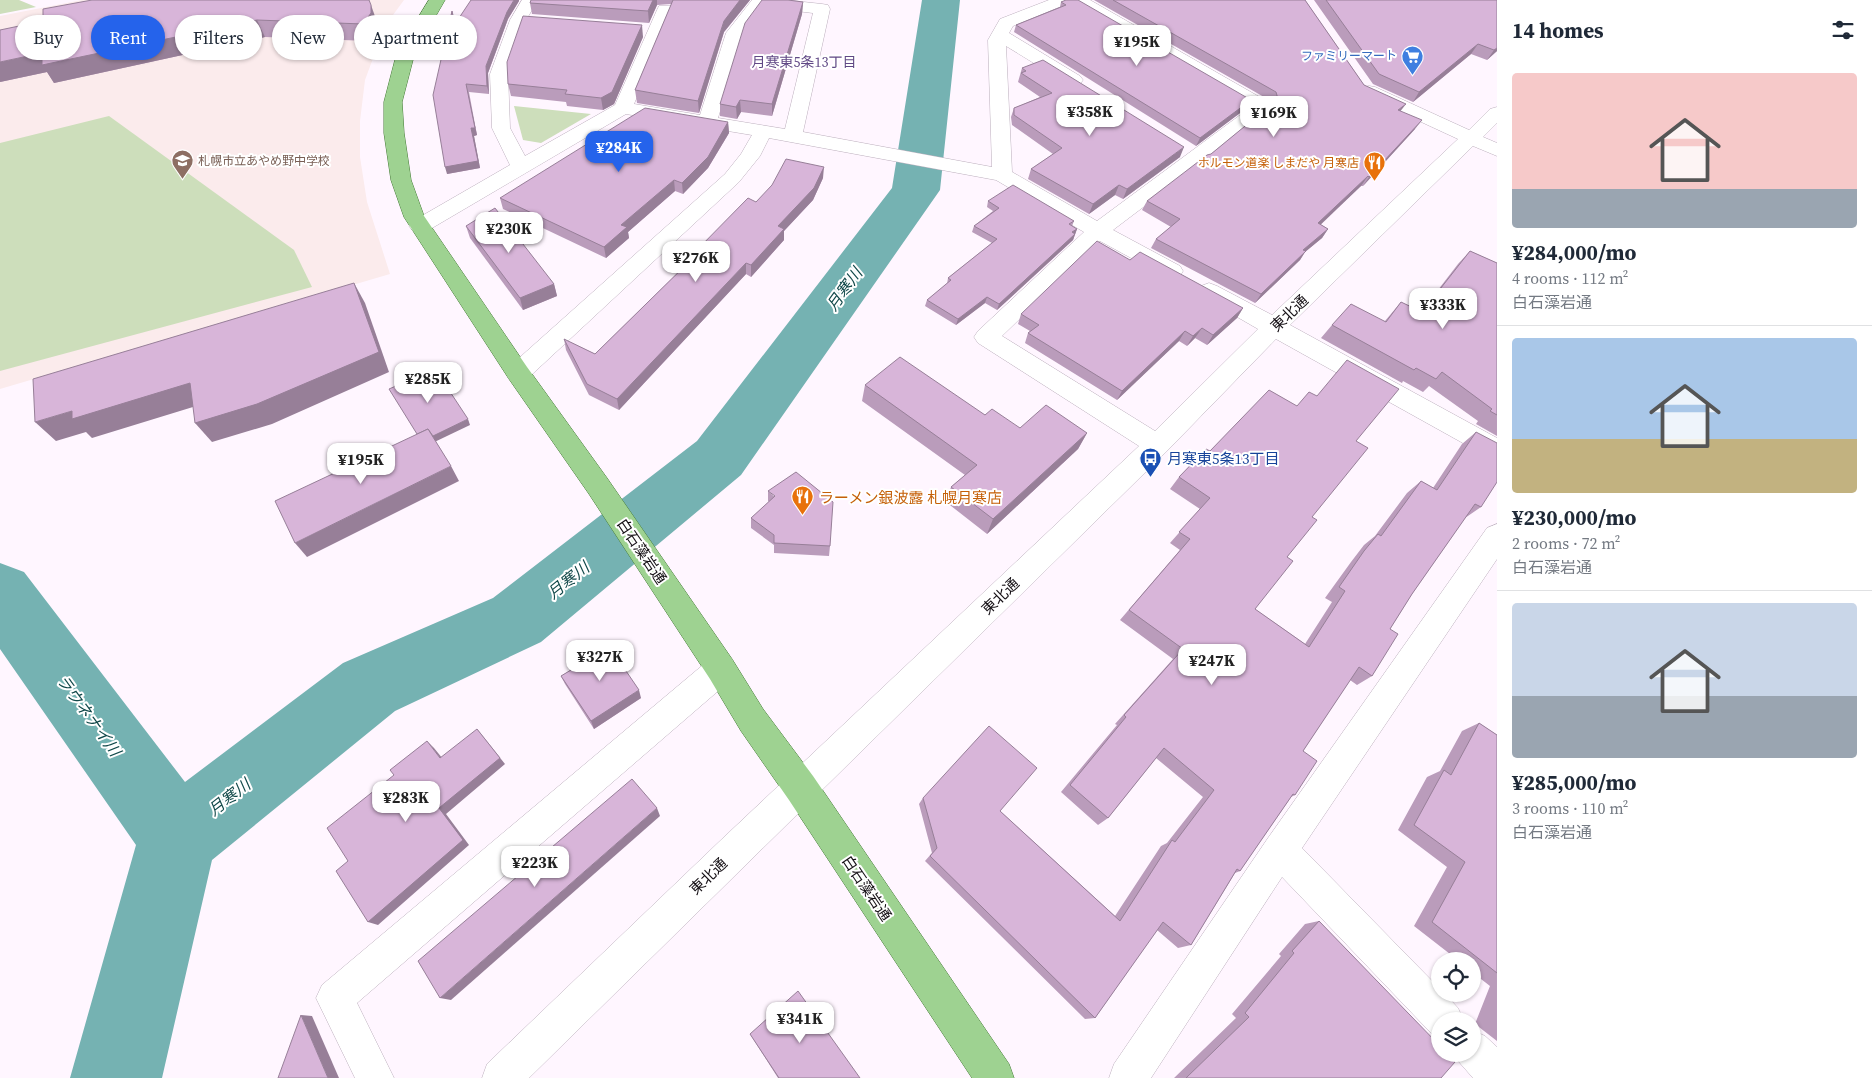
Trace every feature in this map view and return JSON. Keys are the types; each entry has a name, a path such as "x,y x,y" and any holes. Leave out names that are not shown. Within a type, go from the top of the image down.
{"main road":[{"name":"白石藻岩通","path":"437,0 406,52 393,102 394,133 401,180 414,217 518,373 598,486 675,600 752,720 801,788 995,1078"}],"street":[{"path":"521,166 501,128 499,74 518,20 530,0"},
{"path":"1002,175 997,40 999,34 1006,22 1063,0"},
{"path":"1078,0 1263,107 1190,153 1098,232 986,337 1157,445"},
{"path":"707,123 735,33 759,2 822,9 793,136"},
{"path":"420,226 623,108 665,10"},
{"path":"518,20 538,22"},
{"path":"636,30 656,31"},
{"path":"999,34 1090,91"},
{"path":"1360,81 1366,89 1484,144"},
{"path":"623,108 793,136 1002,175 1098,232 1275,326 1497,450"},
{"name":"東北通","path":"501,1078 1157,445 1275,326 1484,144 1497,112"},
{"path":"518,373 732,178 750,156 763,132"},
{"path":"1128,1078 1280,850 1497,536"},
{"path":"375,1078 334,998 721,669"},
{"path":"1280,850 1436,1012"},
{"path":"1481,1058 1497,1075"}],"shaded area":[{"name":"札幌市立あやめ野中学校","path":"82,0 404,0 393,15 354,15 354,60 372,60 365,80 360,121 360,157 367,202 390,274 0,389 0,16"}],"green space":[{"path":"0,0 19,0 36,7 0,14"},
{"path":"514,106 591,114 541,143 523,140"},
{"path":"109,116 294,250 312,287 0,371 0,143"}],"building":[{"path":"92,0 369,0 371,13 370,15 354,15 354,24 344,23 344,15 272,15 272,21 262,20 262,15 175,15 175,37 165,39 165,15 91,15 91,55 81,57 81,15 43,15 43,9"},
{"path":"471,0 514,0 507,12 486,66 487,86 466,84 475,128 471,128 478,161 445,167 433,95 441,60 477,60 477,15 461,15"},
{"path":"531,0 653,0 648,11 530,3"},
{"path":"673,0 740,0 724,21 698,101 635,90"},
{"path":"762,0 803,2 772,104 740,100 736,107 720,104 745,23"},
{"path":"1078,0 1251,100 1200,138 1016,25 1066,5 1061,2"},
{"path":"1113,0 1305,0 1364,85 1406,104 1398,110 1422,120 1369,177 1318,223 1328,229 1303,250 1306,251 1261,294 1156,239 1180,219 1147,201 1207,155 1211,154 1278,99 1276,92"},
{"path":"1326,0 1497,0 1497,48 1494,50 1478,44 1419,92 1379,74"},
{"path":"523,16 642,25 612,92 601,98 565,94 567,90 508,84 507,62"},
{"path":"15,27 15,59 0,62 0,30"},
{"path":"42,60 66,60 42,65"},
{"path":"1043,60 1184,147 1127,189 1119,185 1093,204 1031,169 1062,148 1014,115 1014,108 1052,93 1021,73 1026,71 1022,68"},
{"path":"645,108 728,122 708,157 682,183 674,180 621,225 627,227 604,247 500,198"},
{"path":"786,159 824,167 814,188 778,226 784,229 751,265 746,263 617,399 587,384 564,339 595,354 696,255 693,254 748,198 756,202 772,185"},
{"path":"1013,185 1074,221 1069,224 1077,229 1072,232 1075,234 999,304 987,297 958,319 927,300 951,280 948,278 997,239 974,226 999,208 988,201"},
{"path":"495,208 554,284 520,298 466,226"},
{"path":"1097,241 1130,260 1140,252 1243,308 1213,335 1202,328 1193,336 1185,331 1122,391 1028,333 1039,325 1021,314"},
{"path":"1470,251 1497,263 1497,415 1490,411 1492,409 1442,372 1436,379 1416,368 1414,370 1332,325 1351,304 1386,322 1401,302 1422,312"},
{"path":"354,283 379,352 257,404 195,423 190,383 72,419 72,411 35,422 33,379"},
{"path":"900,357 985,415 992,409 1020,428 1046,405 1087,433 993,519 951,487 977,465 865,385"},
{"path":"1347,360 1399,389 1356,441 1368,448 1312,517 1317,520 1287,557 1293,561 1255,609 1309,647 1345,591 1339,587 1364,551 1378,534 1381,536 1421,481 1437,490 1476,432 1497,443 1497,482 1481,507 1475,504 1412,594 1390,629 1398,634 1372,676 1359,667 1303,751 1317,761 1240,871 1237,869 1191,945 1163,922 1095,1018 930,856 937,848 923,798 989,726 1037,768 1000,811 1120,921 1172,840 1175,842 1214,790 1164,748 1108,818 1070,785 1126,717 1124,715 1183,649 1129,610 1190,539 1179,532 1210,498 1179,477 1206,449 1210,451 1269,390 1297,406 1309,392 1317,396"},
{"path":"435,369 468,419 433,436 428,429 417,434 389,389"},
{"path":"428,429 451,466 295,543 275,501"},
{"name":"ラーメン銀波露 札幌月寒店","path":"796,472 833,502 830,546 774,543 774,535 751,518 775,496 768,491"},
{"path":"607,643 639,690 591,721 561,676 581,664 579,661"},
{"path":"1479,723 1497,735 1497,973 1481,960 1481,952 1470,952 1432,922 1465,862 1414,825 1444,770 1451,775"},
{"path":"477,729 500,758 439,808 463,840 368,922 336,871 348,861 327,828 394,775 390,770 427,741 440,758"},
{"path":"632,779 657,808 440,998 418,961"},
{"path":"1319,921 1431,1037 1431,1062 1455,1062 1441,1078 1186,1078 1249,1017 1245,1013 1294,953 1292,951"},
{"path":"798,991 860,1078 779,1078 750,1034"},
{"path":"301,1015 328,1078 278,1078"}],"waterway":[{"name":"月寒川","path":"178,837 369,687 517,620 719,458 916,190 941,0"},
{"name":"ラウネナイ川","path":"0,593 178,837"},
{"name":"月寒川","path":"116,1078 178,837"}],"place":[{"name":"ファミリーマート","path":"1413,75"},
{"name":"札幌市立あやめ野中学校","path":"182,180"},
{"name":"ホルモン道楽 しまだや 月寒店","path":"1375,182"},
{"name":"月寒東5条13丁目","path":"1151,477"},
{"name":"ラーメン銀波露 札幌月寒店","path":"803,516"}],"district":[{"name":"月寒東5条13丁目","path":"804,62"}]}
